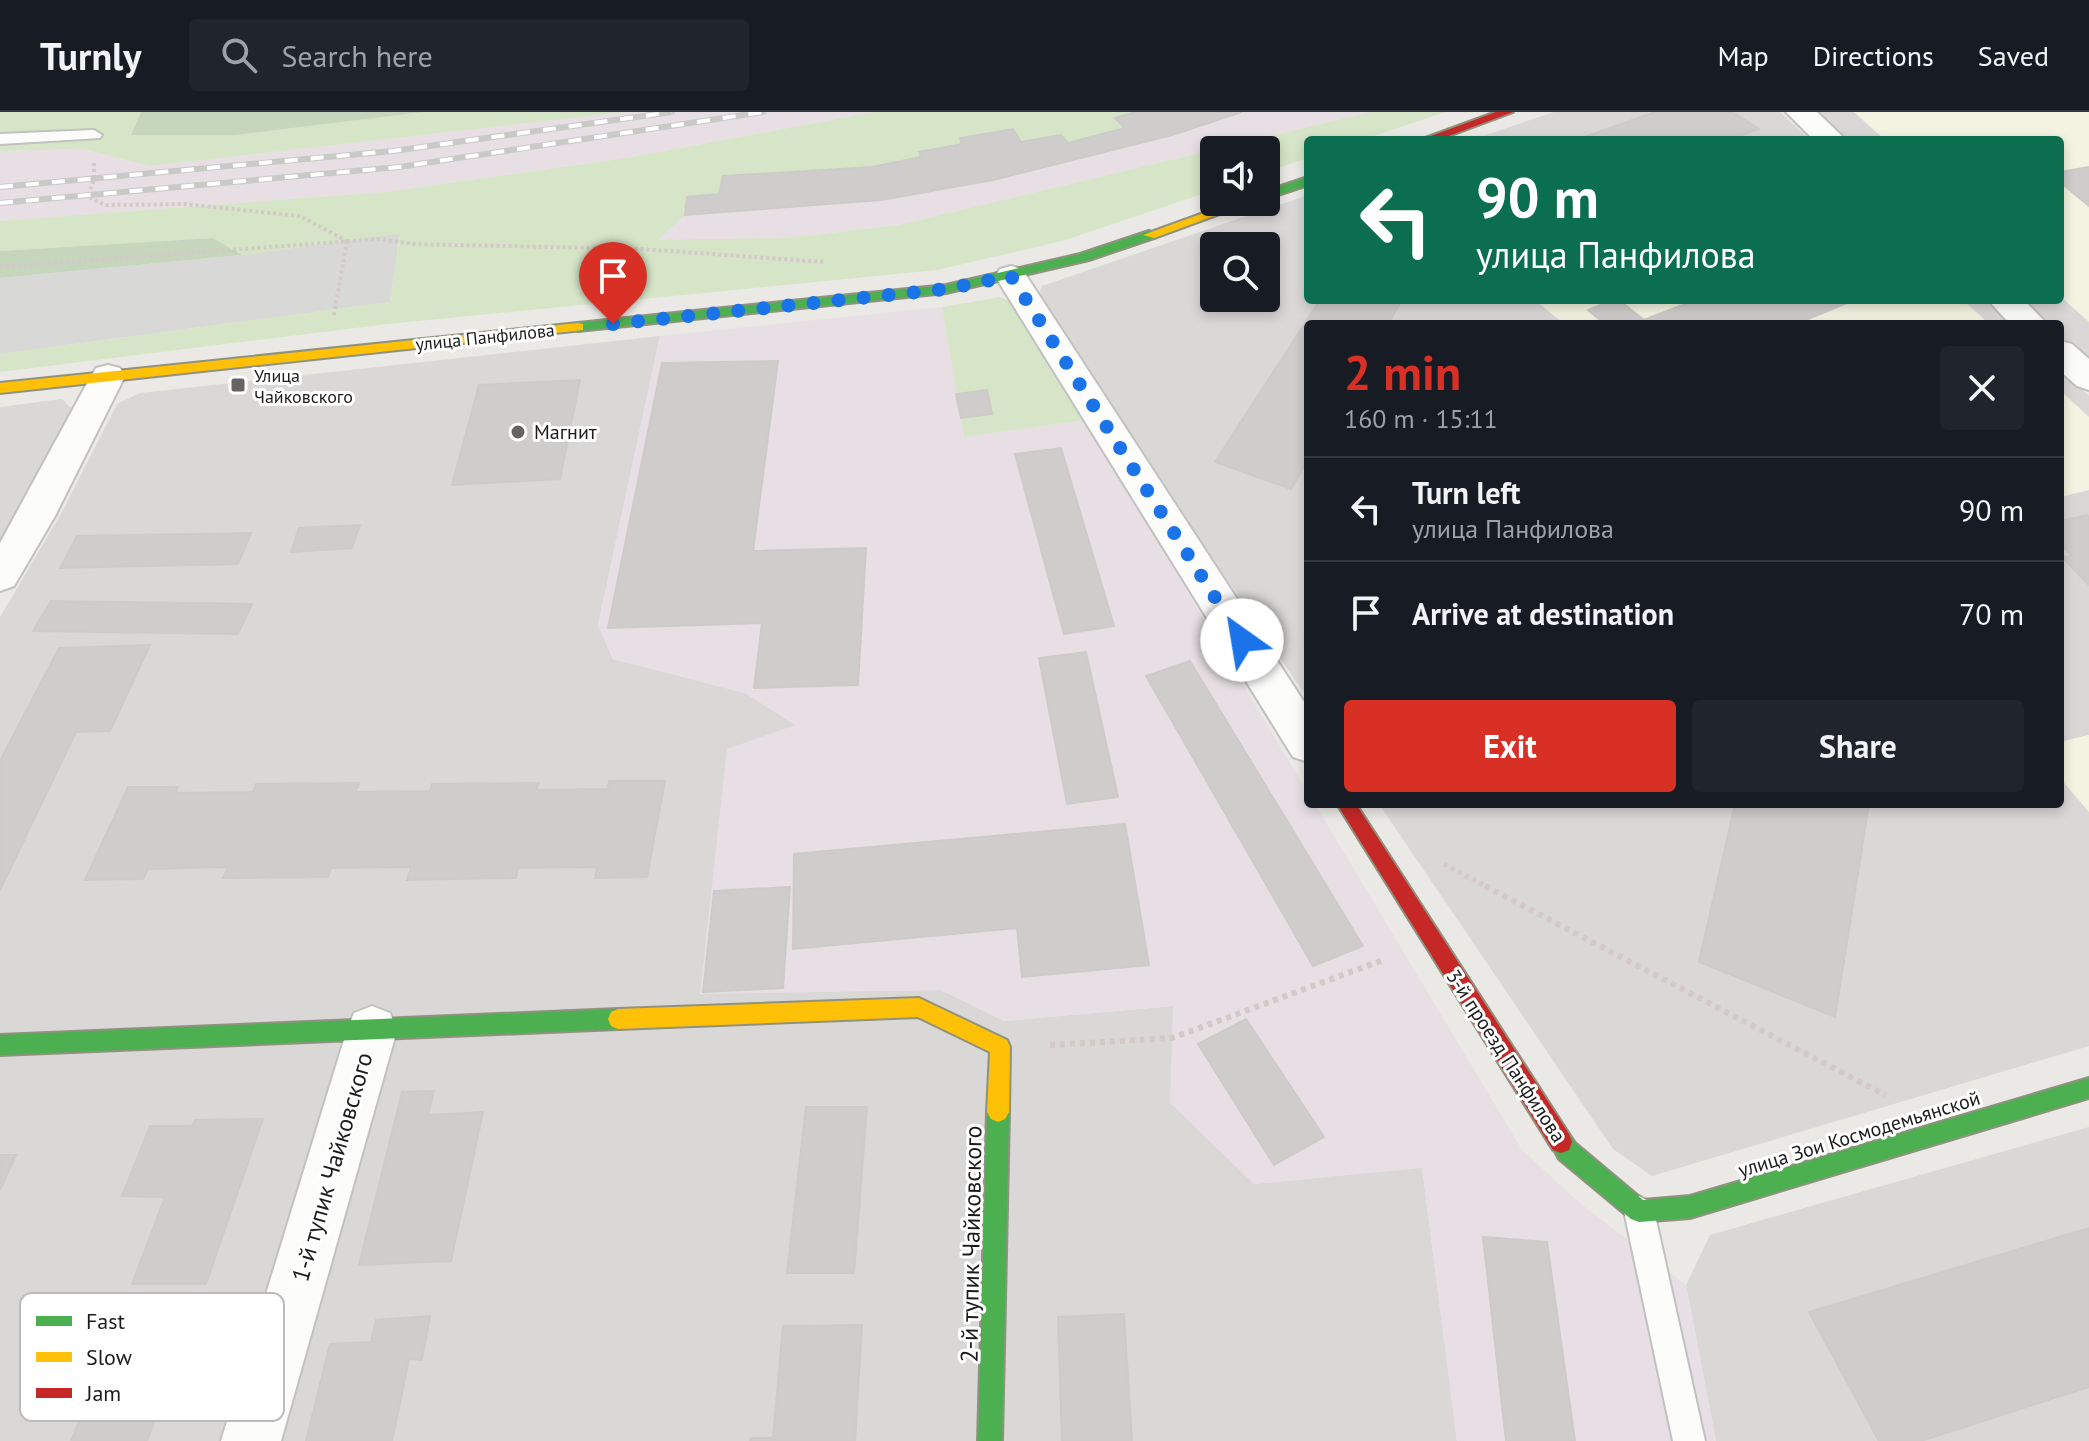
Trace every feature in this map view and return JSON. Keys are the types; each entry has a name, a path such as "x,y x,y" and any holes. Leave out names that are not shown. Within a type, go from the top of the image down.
{"street":[{"path":"1438,136 1507,112"},
{"path":"1800,112 1827,136"},
{"path":"1280,190 1304,182"},
{"name":"улица Панфилова","path":"0,388 930,291 1011,276 1084,257 1205,216"},
{"path":"1011,276 1304,738"},
{"path":"2008,304 2026,320"},
{"path":"2064,356 2089,378"},
{"path":"0,576 36,516 108,376"},
{"name":"3-й проезд Панфилова","path":"1349,808 1567,1151 1639,1211"},
{"path":"0,1045 919,1007 1000,1047"},
{"name":"1-й тупик Чайковского","path":"284,1329 372,1030"},
{"name":"2-й тупик Чайковского","path":"990,1441 1000,1047"},
{"name":"улица Зои Космодемьянской","path":"1639,1211 1690,1207 2089,1088"},
{"name":"1-й тупик Чайковского","path":"251,1441 257,1421"}],"lane":[{"path":"0,139 94,135"},
{"path":"1639,1211 1689,1441"}],"path":[{"path":"94,179 88,196 104,205 184,204 300,216 347,241"},
{"path":"0,267 378,239 414,244 640,249 828,262"},
{"path":"334,316 347,241"},
{"path":"1442,863 1892,1099"},
{"path":"1000,1047 1172,1038 1383,960"}],"shaded area":[{"path":"141,112 424,112 236,135 131,135"},
{"path":"625,112 875,112 627,158 385,192 0,221 0,151 83,149 150,166"},
{"path":"1135,112 1371,112 1271,136 1200,136 1200,153 899,225 787,238 657,241 685,215 687,197 719,194 962,144 960,138 1021,142 1061,135"},
{"path":"1554,112 1780,112 1806,136 1483,136"},
{"path":"1810,112 2089,112 2089,366 2064,344 2064,320 2038,320 2020,304 2064,304 2064,136 1837,136"},
{"path":"1854,112 2089,112 2089,322 2064,300 2064,136 1881,136"},
{"path":"1304,196 1304,304 1989,304 2007,320 1304,320 1304,693 1037,299 1042,286 1247,216 1280,216 1280,205"},
{"path":"400,233 390,302 0,354 0,278 242,255"},
{"path":"213,238 242,255 0,278 0,251"},
{"path":"1540,304 1967,304 1985,320 1559,320"},
{"path":"942,307 964,437 1084,420 1304,786 1304,808 1317,808 1522,1150 1581,1204 1686,1285 1716,1441 1457,1441 1422,1168 1254,1184 1170,1103 1173,1006 1004,1021 941,990 700,994 727,749 795,725 745,693 613,659 598,625 660,336"},
{"path":"660,336 598,625 613,659 745,693 796,725 700,993 941,990 1004,1021 1173,1006 1254,1184 1422,1167 1457,1441 0,1441 0,617 62,512 117,404 140,393"},
{"path":"2064,373 2089,396 2089,735 2064,741"},
{"path":"2064,394 2089,417 2089,490 2064,496"},
{"path":"62,399 71,408 18,520 0,549 0,407"},
{"path":"2089,735 2089,812 2064,783 2064,741"},
{"path":"2064,783 2089,812 2089,1046 1652,1176 1613,1149 1382,808 2064,808"},
{"path":"2089,1127 2089,1441 1716,1441 1686,1285 1710,1235"}],"green space":[{"path":"0,112 141,112 132,134 236,135 424,112 625,112 150,166 83,149 0,151"},
{"path":"875,112 1135,112 1125,128 1068,143 1060,135 1021,142 961,138 962,144 919,152 921,157 719,194 687,197 685,215 658,240 787,238 899,225 1200,153 1200,195 1062,241 937,270 388,324 0,372 0,354 390,302 400,234 242,255 213,238 0,251 0,221 385,192 627,158"},
{"path":"1371,112 1446,112 1374,136 1304,136 1304,159 1280,167 1280,136 1271,136"},
{"path":"1000,297 1019,305 1084,420 964,437 942,307"}],"building":[{"path":"1135,112 1242,112 1172,135 993,180 881,200 685,215 687,197 719,194 723,176 872,167 921,157 919,152 962,144 960,138 1013,129 1021,142 1061,135 1068,143 1125,128 1115,118"},
{"path":"1655,112 1732,112 1759,129 1739,136 1587,136"},
{"path":"2089,167 2089,206 2064,185 2064,171"},
{"path":"1317,304 1400,304 1390,320 1307,320"},
{"path":"1603,304 1624,304 1644,320 1600,320 1588,310"},
{"path":"1685,304 1844,304 1806,320 1644,320"},
{"path":"1304,325 1304,467 1291,489 1215,462"},
{"path":"778,361 753,551 866,548 858,685 754,688 762,623 608,628 662,363"},
{"name":"Магнит","path":"580,380 560,479 452,485 479,385"},
{"path":"987,390 992,414 961,418 956,394"},
{"path":"1061,448 1114,626 1064,634 1015,454"},
{"path":"2089,517 2089,585 2064,559 2072,556 2064,548 2064,520"},
{"path":"360,525 352,548 291,552 299,528"},
{"path":"251,533 238,564 60,568 77,536"},
{"path":"51,601 252,604 238,634 33,631"},
{"path":"150,645 110,731 76,732 0,890 0,761 59,648"},
{"path":"1086,652 1118,797 1067,804 1039,658"},
{"path":"1190,661 1363,946 1313,966 1146,676"},
{"path":"609,781 665,781 647,877 595,878 597,867 518,868 516,878 407,880 411,867 331,868 328,877 223,878 228,867 148,869 143,879 85,880 128,787 178,787 175,793 253,792 256,784 359,783 356,792 430,791 432,784 539,783 536,790 608,789"},
{"path":"1734,808 1868,808 1835,1017 1699,962"},
{"path":"1125,824 1149,965 1022,977 1017,928 793,949 794,854"},
{"path":"790,887 783,988 703,992 714,891"},
{"path":"1246,1019 1324,1137 1274,1165 1198,1044"},
{"path":"434,1091 428,1115 483,1112 451,1261 359,1265 402,1092"},
{"path":"806,1107 867,1107 854,1273 787,1273"},
{"path":"263,1119 206,1284 132,1284 165,1197 122,1196 150,1126 192,1126 195,1120"},
{"path":"0,1155 16,1155 0,1190"},
{"path":"2089,1228 2089,1387 1921,1441 1879,1441 1809,1312"},
{"path":"1483,1237 1547,1242 1575,1441 1506,1441"},
{"path":"1124,1314 1132,1441 1062,1441 1058,1317"},
{"path":"430,1316 422,1360 409,1359 392,1441 306,1441 330,1344 371,1342 376,1320"},
{"path":"862,1325 855,1441 750,1441 751,1438 773,1438 783,1326"},
{"path":"79,1421 155,1421 147,1441 71,1441"}],"railway":[{"path":"0,187 393,151 672,112"},
{"path":"0,203 399,167 763,112"}],"traffic: fast":[{"path":"1280,190 1304,182"},
{"path":"578,327 946,289 1084,257 1149,235"},
{"path":"0,1045 618,1019"},
{"path":"1561,1142 1567,1151 1639,1211 1690,1207 2089,1088"},
{"path":"990,1441 998,1112"}],"traffic: slow":[{"path":"1149,235 1205,216"},
{"path":"0,388 578,327"},
{"path":"618,1019 919,1007 1000,1047 998,1112"}],"traffic: jam":[{"path":"1438,136 1507,112"},
{"path":"1349,808 1561,1142"}],"place":[{"name":"Улица Чайковского","path":"238,385"},
{"name":"Магнит","path":"518,432"}],"route":[{"path":"613,324 946,289 1011,276 1242,640"}]}
